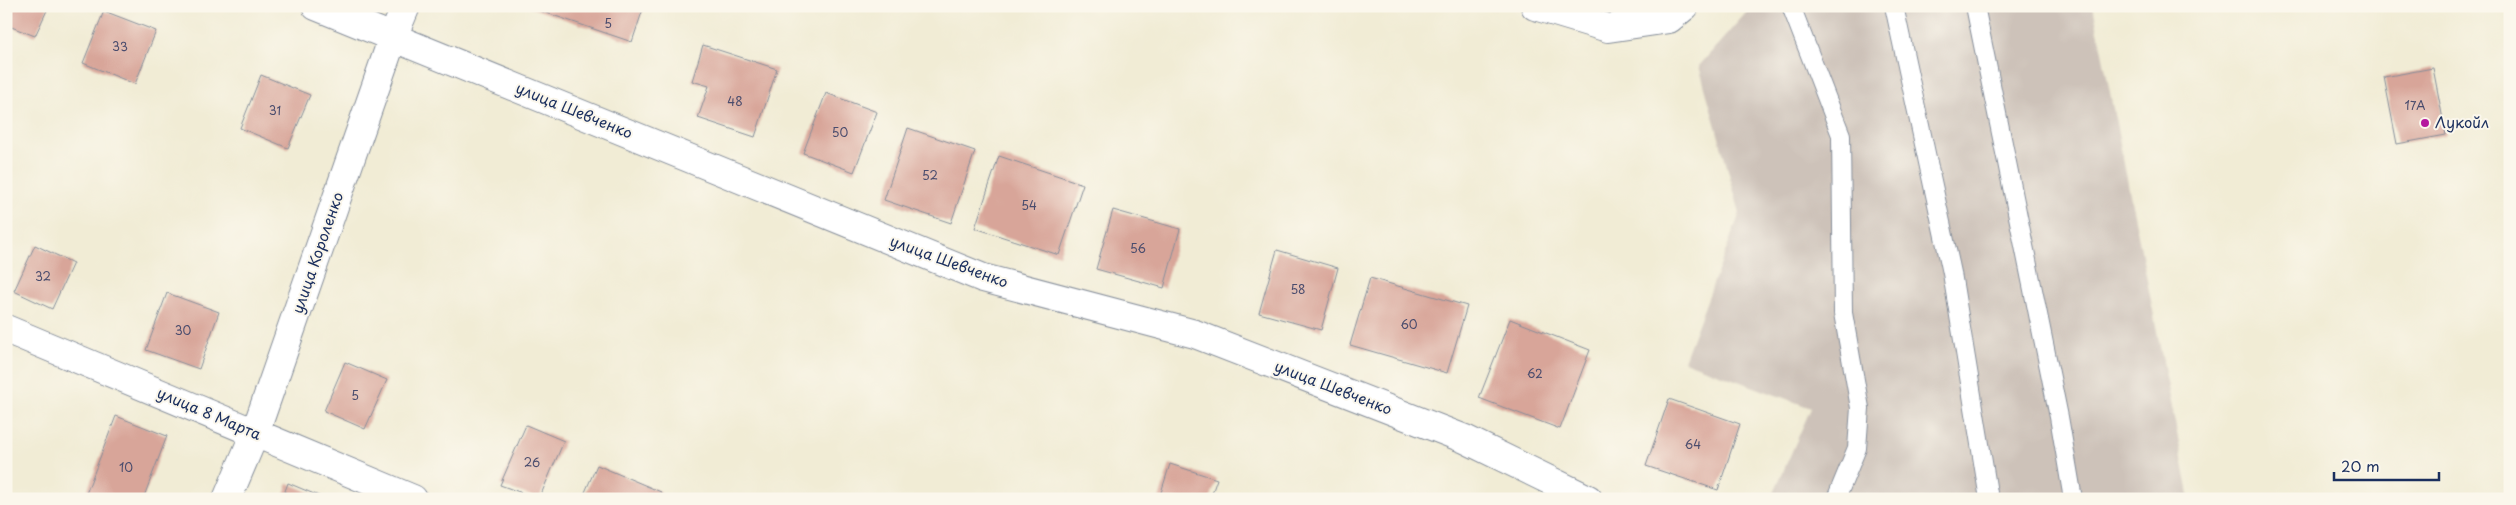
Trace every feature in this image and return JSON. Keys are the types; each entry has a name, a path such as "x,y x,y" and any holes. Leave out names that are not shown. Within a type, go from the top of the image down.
{"street":[{"name":"улица Шевченко","path":"316,6 983,278 1195,334 1465,439 1588,499"},
{"name":"улица Короленко","path":"227,499 255,433 393,37 406,6"},
{"path":"1536,6 1608,28 1669,19 1685,6"},
{"name":"улица 8 Марта","path":"6,329 413,499"}],"lane":[{"path":"1791,6 1841,135 1843,312 1860,408 1857,448 1836,499"},
{"path":"1894,6 1952,273 1989,499"},
{"path":"1975,6 2059,417 2073,499"}],"shaded area":[{"path":"1752,6 2093,6 2190,499 1771,499 1811,408 1684,361 1740,213 1699,66"}],"building":[{"path":"6,6 49,6 35,36 6,25"},
{"path":"526,6 644,6 632,42"},
{"path":"104,11 156,31 135,84 83,63"},
{"path":"703,45 777,69 755,137 698,118 709,86 692,81"},
{"path":"2433,68 2446,135 2397,144 2384,77"},
{"path":"261,75 310,95 288,148 240,128"},
{"path":"826,93 877,112 854,172 803,153"},
{"path":"908,128 975,151 951,223 884,200"},
{"path":"999,156 1083,184 1059,255 975,228"},
{"path":"1113,210 1180,229 1164,288 1096,269"},
{"path":"35,245 73,263 52,309 14,291"},
{"path":"1277,250 1338,268 1321,330 1259,313"},
{"path":"1370,278 1467,306 1447,373 1350,345"},
{"path":"167,293 219,312 199,369 146,350"},
{"path":"1510,319 1590,350 1560,429 1479,398"},
{"path":"345,362 387,380 365,429 324,411"},
{"path":"1669,399 1740,424 1718,490 1646,466"},
{"path":"116,416 167,436 143,499 84,499"},
{"path":"526,425 564,441 539,499 500,485"},
{"path":"1170,464 1217,479 1210,499 1159,499"},
{"path":"597,465 661,492 658,499 582,499"},
{"path":"288,483 326,499 282,499"},
{"path":"1254,494 1270,498 1270,499 1252,499"}],"place":[{"name":"Лукойл","path":"2425,123"}]}
